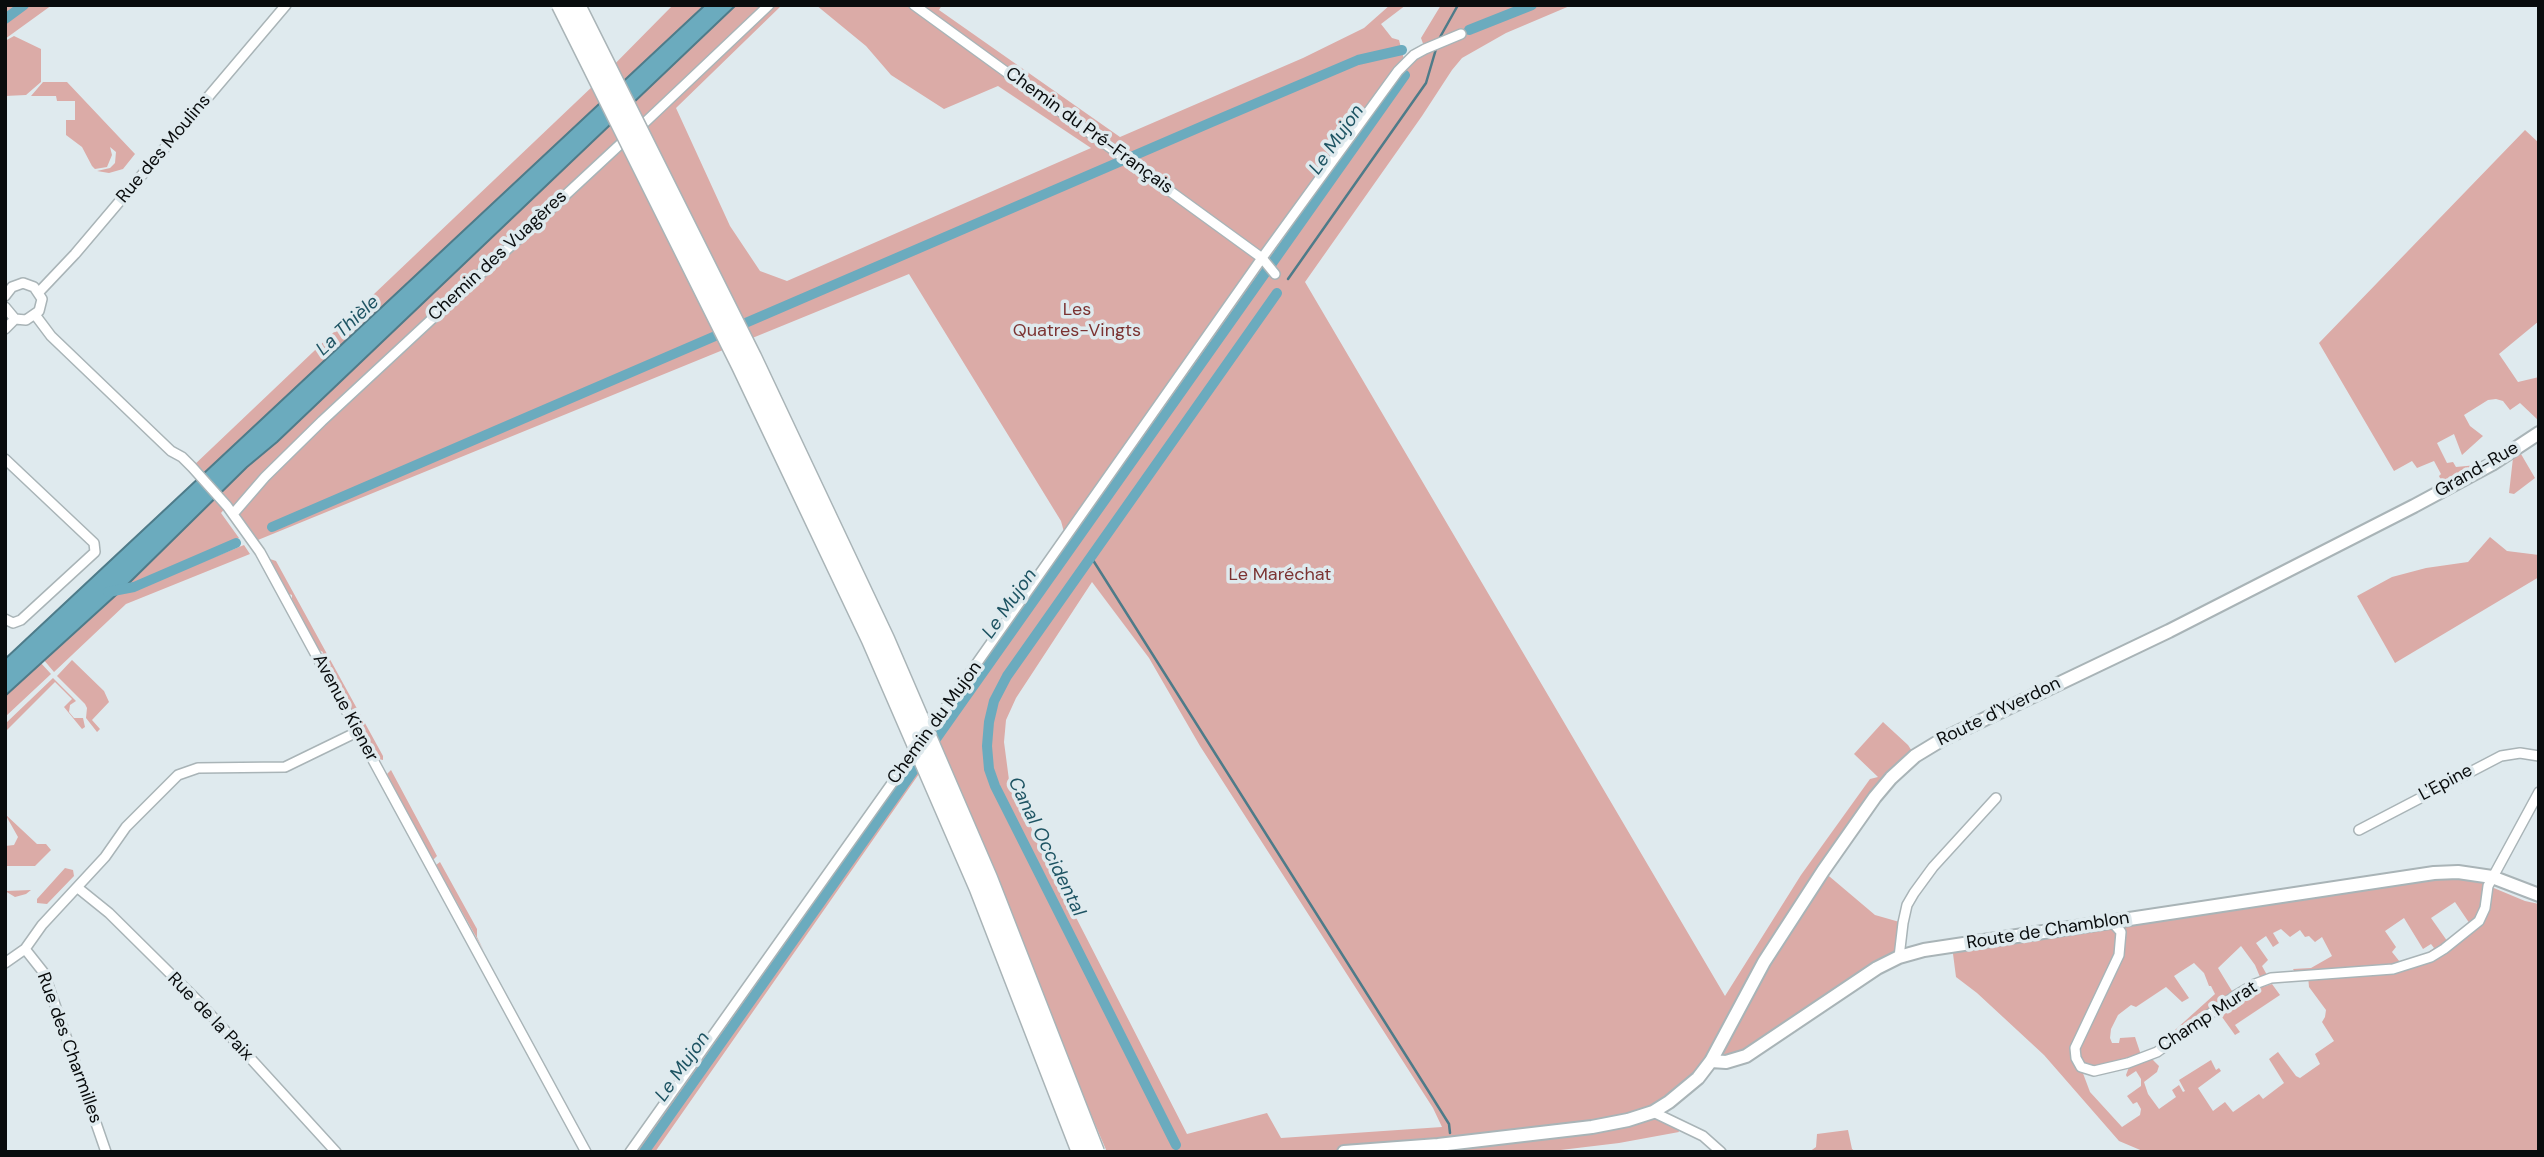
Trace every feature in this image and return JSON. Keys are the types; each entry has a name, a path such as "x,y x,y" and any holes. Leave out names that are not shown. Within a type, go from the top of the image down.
{"highway":[{"path":"560,5 746,378 870,640 978,890 1080,1152"},
{"path":"577,5 753,357 886,639 989,878 1096,1152"}],"main road":[{"name":"Grand-Rue","path":"2414,506 2492,464 2539,433"},
{"name":"Route d'Yverdon","path":"1711,1060 1764,962 1822,871 1875,797 1915,756 1943,739 2214,608 2414,506"},
{"name":"Route de Chamblon","path":"1711,1060 1726,1062 1746,1056 1849,986 1899,957 1933,949 2434,873 2458,872 2492,877 2539,895"},
{"path":"1344,1152 1438,1146 1628,1121 1653,1112 1685,1091 1711,1060"}],"street":[{"name":"Rue des Moulins","path":"39,292 75,254 286,5"},
{"name":"Chemin des Vuagères","path":"230,510 769,5"},
{"name":"Chemin du Pré-Français","path":"914,5 1262,258 1275,274"},
{"name":"Chemin du Mujon","path":"630,1152 1384,89 1414,55 1461,34"},
{"path":"5,307 15,319 26,320 36,316 41,306 39,292 34,287 23,283 6,292"},
{"name":"Avenue Kiener","path":"36,316 51,336 171,451 192,467 230,510 268,564 586,1152"},
{"path":"5,329 15,319"},
{"path":"5,459 94,543 95,552 36,608 21,620 9,621"},
{"path":"5,963 25,949 42,925 105,857 126,827 178,775 198,768 285,766 357,732"},
{"name":"L'Epine","path":"2359,830 2501,756 2520,753 2539,756"},
{"path":"2492,877 2539,792"},
{"path":"1899,957 1903,923 1913,893 1996,798"},
{"name":"Champ Murat","path":"2112,922 2121,932 2119,955 2076,1048 2076,1058 2081,1067 2094,1071 2128,1063 2157,1052 2245,990 2272,978 2393,969 2431,957 2479,921 2492,877"},
{"name":"Rue de la Paix","path":"78,888 109,914 199,1002 336,1152"},
{"name":"Rue des Charmilles","path":"25,949 44,973 106,1152"},
{"path":"1653,1112 1703,1136 1721,1152"}],"green space":[{"path":"5,5 52,5 5,39"},
{"path":"673,5 705,5 201,477 192,467 595,84"},
{"path":"736,5 782,5 676,108 730,226 760,271 787,281 1091,148 998,86 944,109 891,75 866,46 816,5 942,5 939,10 1120,137 1303,58 1364,28 1390,5 1406,5 1381,24 1392,38 1399,40 1405,63 1425,49 1421,38 1441,5 1572,5 1506,33 1462,58 1305,282 1725,996 1801,875 1870,779 1878,777 1854,754 1883,722 1908,745 1915,756 1823,871 1875,915 1903,923 1899,957 1746,1056 1711,1061 1654,1111 1676,1122 1679,1132 1544,1152 1107,1152 935,751 655,1152 630,1152 873,808 932,736 1064,532 1061,521 909,274 253,542 227,506 221,513 239,538 126,586 247,467 277,442","holes":["1092,582 1149,658 1200,746 1433,1108 1442,1127 1281,1138 1267,1113 1187,1134 1044,855 1009,780 1004,742 1006,720 1016,698"]},
{"path":"14,36 41,49 41,82 26,95 5,96 5,41"},
{"path":"43,82 67,82 135,154 123,169 109,173 97,171 110,168 115,163 116,152 110,147 112,155 107,167 95,169 92,166 82,147 66,135 66,120 75,120 75,101 57,101 56,96 31,96"},
{"path":"2525,130 2539,143 2539,321 2499,354 2518,382 2539,377 2539,421 2520,403 2510,410 2503,401 2488,400 2464,415 2470,426 2483,436 2462,455 2454,434 2437,443 2447,463 2453,462 2456,467 2477,465 2476,467 2442,482 2434,461 2417,468 2412,461 2394,471 2319,343"},
{"path":"2521,454 2535,478 2514,494 2509,493 2513,458"},
{"path":"2490,537 2507,551 2539,555 2539,577 2395,663 2357,596 2392,577 2426,568 2468,562"},
{"path":"244,545 250,554 126,604 54,672 43,659 116,595"},
{"path":"270,559 276,561 383,760 379,759"},
{"path":"72,660 104,691 109,702 92,720 100,729 97,732 86,718 85,704 57,676"},
{"path":"40,662 51,674 5,717 5,696"},
{"path":"53,678 76,701 70,705 69,712 74,718 83,718 85,727 82,729 64,707 72,699 55,682 5,732 5,724"},
{"path":"391,770 437,856 433,860 387,774"},
{"path":"5,814 37,844 46,844 51,850 35,866 7,866 6,891 31,890 15,897 5,891 5,846 14,845 18,837"},
{"path":"440,862 477,929 477,937 484,951 436,865"},
{"path":"65,868 73,870 74,876 47,904 37,903 37,899"},
{"path":"2434,873 2492,877 2489,886 2539,904 2539,1152 2145,1152 2119,1141 2044,1055 1956,977 1952,946","holes":["2455,902 2472,927 2450,945 2431,918","2404,918 2423,949 2431,944 2434,948 2427,953 2430,957 2404,967 2392,952 2396,947 2385,931","2281,929 2290,937 2300,930 2305,937 2309,936 2315,942 2322,937 2332,956 2311,968 2293,969 2297,976 2308,976 2309,987 2326,1010 2322,1022 2334,1041 2315,1054 2320,1064 2300,1078 2278,1052 2269,1059 2284,1083 2263,1099 2259,1094 2233,1112 2225,1102 2213,1111 2198,1088 2221,1071 2219,1068 2216,1070 2211,1060 2179,1080 2185,1091 2183,1092 2179,1085 2172,1090 2176,1097 2159,1109 2148,1094 2144,1082 2157,1072 2159,1066 2153,1060 2147,1060 2129,1067 2126,1075 2127,1077 2136,1071 2141,1079 2141,1086 2127,1096 2133,1104 2137,1102 2141,1109 2140,1115 2122,1127 2090,1092 2081,1068 2108,1069 2142,1058 2135,1037 2120,1038 2119,1043 2112,1043 2111,1029 2118,1015 2131,1005 2136,1007 2166,987 2182,1002 2189,998 2174,976 2194,963 2204,973 2215,994 2175,1030 2181,1037 2235,996 2218,968 2241,946 2260,977 2267,975 2262,966 2268,960 2256,943 2266,936 2273,947 2279,943 2273,933"]},
{"path":"2272,984 2280,995 2235,1025 2240,1032 2235,1035 2222,1017 2231,1006 2259,988"},
{"path":"1848,1130 1852,1149 1856,1152 1809,1152 1816,1147 1817,1134"}],"water":[{"path":"705,5 736,5 277,442 247,467 126,586 5,696 5,659"}],"waterway":[{"path":"5,19 24,5"},
{"name":"Canal Occidental","path":"1439,39 1458,5"},
{"name":"Le Mujon","path":"1469,30 1532,5"},
{"name":"Canal Occidental","path":"1288,279 1426,83 1436,49"},
{"path":"272,527 1358,60 1402,50"},
{"name":"Le Mujon","path":"644,1152 1405,75"},
{"name":"Canal Occidental","path":"1176,1145 995,786 989,769 989,722 994,701 1007,676 1277,293"},
{"path":"108,592 134,587 236,543"},
{"path":"1091,557 1449,1124 1450,1133"}],"park label":[{"name":"Les Quatres-Vingts","path":"1077,320"},
{"name":"Le Maréchat","path":"1280,575"}],"water label":[{"name":"La Thièle","path":"348,326"}]}
